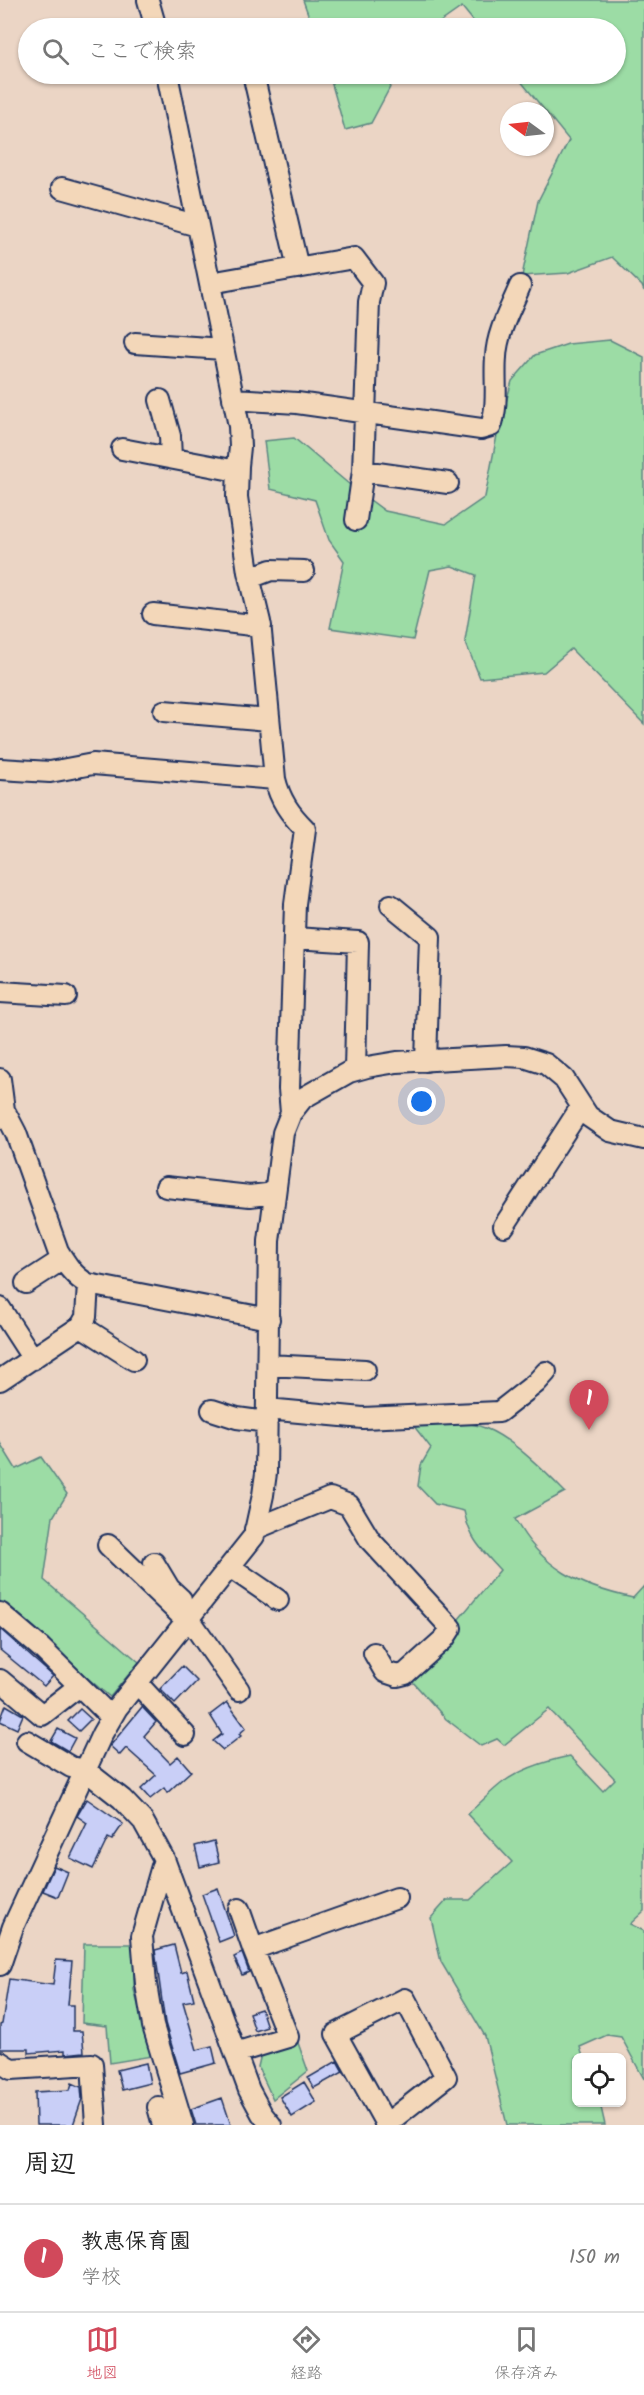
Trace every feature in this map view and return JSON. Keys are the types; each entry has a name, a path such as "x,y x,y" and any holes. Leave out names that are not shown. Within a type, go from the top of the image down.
{"street":[{"path":"148,0 153,18"},
{"path":"170,84 233,399 240,447 237,497 250,578 261,626 275,779 282,801 290,815 305,829 295,904 289,1089 291,1113"},
{"path":"255,84 298,268"},
{"path":"62,188 198,226"},
{"path":"210,284 354,258 373,283 369,302 363,471 356,520"},
{"path":"233,399 297,403 481,429 491,426 495,415 496,354 500,334 520,286"},
{"path":"135,343 223,349"},
{"path":"160,400 170,436 171,458"},
{"path":"122,449 237,471"},
{"path":"363,471 448,483"},
{"path":"250,578 271,570 304,571"},
{"path":"153,614 261,626"},
{"path":"164,711 269,720"},
{"path":"0,769 50,772 93,764 275,779"},
{"path":"391,905 430,938 426,1061"},
{"path":"294,938 358,942 355,1070"},
{"path":"0,992 66,996"},
{"path":"0,1965 13,1927 111,1717 254,1536 265,1484 269,1241 283,1133 291,1113 303,1098 355,1070 397,1062 524,1057 546,1064 564,1079 588,1116 610,1131 644,1139"},
{"path":"0,1079 2,1108 9,1141 63,1259 81,1280 88,1284 269,1319"},
{"path":"504,1226 581,1107"},
{"path":"166,1187 250,1197 274,1193"},
{"path":"26,1283 63,1259"},
{"path":"0,1380 81,1326 86,1317 88,1284"},
{"path":"0,1308 33,1359"},
{"path":"81,1326 134,1360"},
{"path":"268,1365 365,1370"},
{"path":"212,1410 237,1418 267,1416 363,1418 499,1412 536,1383 546,1372"},
{"path":"255,1529 330,1498 349,1504 370,1540 451,1628 444,1639 405,1674 397,1676 385,1672 374,1653"},
{"path":"108,1545 189,1616"},
{"path":"154,1563 239,1690"},
{"path":"230,1567 278,1600"},
{"path":"0,1613 41,1648 111,1717"},
{"path":"0,1680 42,1715 79,1686"},
{"path":"136,1683 185,1735"},
{"path":"27,1741 72,1767 85,1770 122,1799 143,1821 164,1859 249,2090 271,2125"},
{"path":"164,1859 142,1936 146,1984 153,2026 183,2125"},
{"path":"253,1949 397,1898"},
{"path":"235,2053 288,2037 239,1909"},
{"path":"405,1999 446,2077 385,2125 336,2034 405,1999"},
{"path":"0,2062 11,2069 92,2064 96,2125"}],"green space":[{"path":"303,0 644,0 644,291 642,286 612,257 568,273 522,276 538,201 569,140 554,122 554,102 538,102 523,84 626,84 626,18 471,18 462,7 446,18 309,18"},
{"path":"332,84 392,84 371,123 345,130"},
{"path":"610,340 644,357 644,724 571,649 544,672 480,678 465,641 476,575 452,566 430,570 413,640 330,628 344,561 329,540 315,500 270,489 264,441 294,438 385,511 446,524 485,497 498,430 512,381 535,355 568,344"},
{"path":"410,1421 477,1425 496,1433 528,1456 565,1492 515,1519 537,1550 564,1573 596,1588 633,1598 644,1586 644,1911 630,1924 644,1931 644,2079 621,2037 607,2035 580,2047 582,2053 572,2053 572,2107 601,2107 605,2125 507,2125 485,2036 441,1962 431,1918 447,1900 470,1900 512,1862 467,1814 497,1787 518,1773 561,1758 570,1756 603,1791 615,1779 549,1709 504,1745 497,1739 481,1746 446,1719 412,1681 449,1648 453,1626 500,1570 473,1537 464,1511 435,1504 418,1486 421,1465 431,1448"},
{"path":"0,1443 16,1469 41,1457 67,1494 53,1517 44,1580 139,1662 110,1697 0,1604"},
{"path":"84,1944 134,1944 134,1990 152,2056 110,2063 107,2026 82,2023"},
{"path":"297,2040 308,2071 273,2099 258,2067 261,2054"}],"building":[{"path":"0,1629 53,1676 44,1686 0,1650"},
{"path":"182,1666 197,1681 175,1704 160,1689"},
{"path":"227,1702 246,1728 239,1734 241,1736 223,1750 213,1741 222,1734 210,1715"},
{"path":"6,1705 23,1715 17,1729 0,1721"},
{"path":"142,1707 156,1722 144,1736 170,1763 178,1756 191,1771 167,1793 164,1788 150,1799 141,1789 156,1775 126,1748 120,1755 110,1746"},
{"path":"80,1709 91,1719 79,1731 68,1721"},
{"path":"58,1729 75,1738 68,1751 51,1741"},
{"path":"87,1799 123,1824 112,1840 108,1838 93,1869 70,1858 87,1823 77,1816"},
{"path":"214,1841 219,1862 200,1867 195,1846"},
{"path":"54,1866 68,1872 58,1897 43,1891"},
{"path":"218,1888 234,1936 219,1942 202,1894"},
{"path":"174,1945 181,1973 187,1971 194,2000 183,2002 197,2050 212,2046 216,2063 180,2073 165,2023 155,1950"},
{"path":"242,1953 249,1972 242,1975 234,1957"},
{"path":"56,1960 72,1961 68,2005 73,2005 73,2031 82,2031 84,2052 65,2054 65,2050 29,2053 29,2049 0,2049 0,2025 9,1979 53,1985"},
{"path":"261,2009 267,2027 255,2031 249,2013"},
{"path":"337,2061 343,2072 314,2088 308,2078"},
{"path":"146,2063 150,2083 122,2090 117,2070"},
{"path":"304,2082 316,2102 292,2117 280,2097"},
{"path":"72,2083 81,2087 82,2099 73,2125 36,2125 35,2092 70,2090"},
{"path":"222,2098 231,2125 196,2125 191,2109"}],"place":[{"name":"教恵保育園","path":"589,1430"}]}
